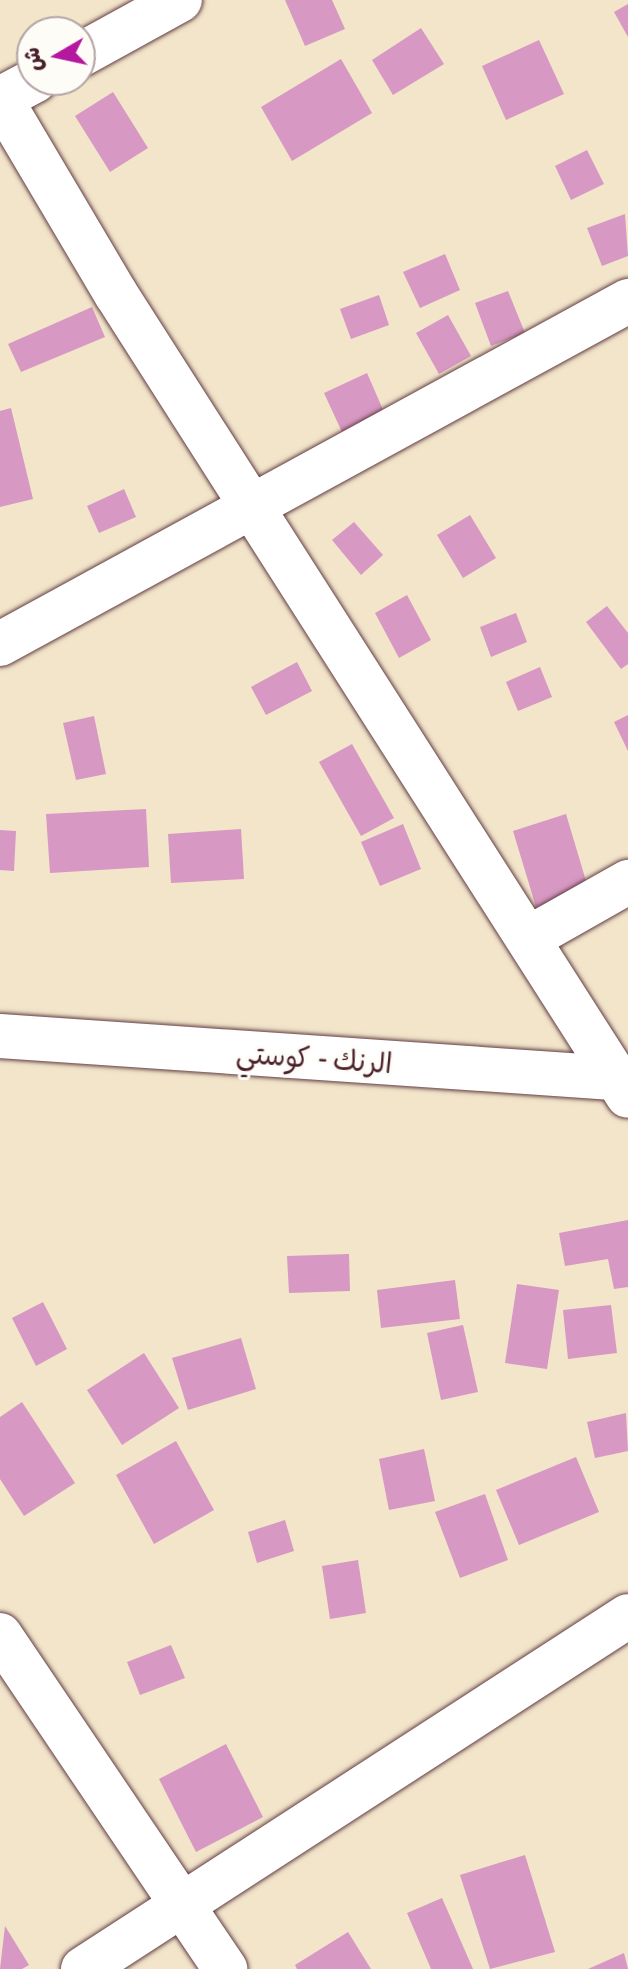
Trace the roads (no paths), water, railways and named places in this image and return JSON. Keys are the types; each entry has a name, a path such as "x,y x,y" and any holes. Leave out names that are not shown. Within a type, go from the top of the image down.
{"street":[{"path":"96,46 180,0"},
{"path":"0,99 251,505 625,1084"},
{"path":"0,644 628,301"},
{"path":"529,938 628,882"},
{"name":"الرنك - كوستي","path":"0,1036 625,1084"},
{"path":"83,1969 628,1616"},
{"path":"0,1635 185,1904 225,1969"}]}
